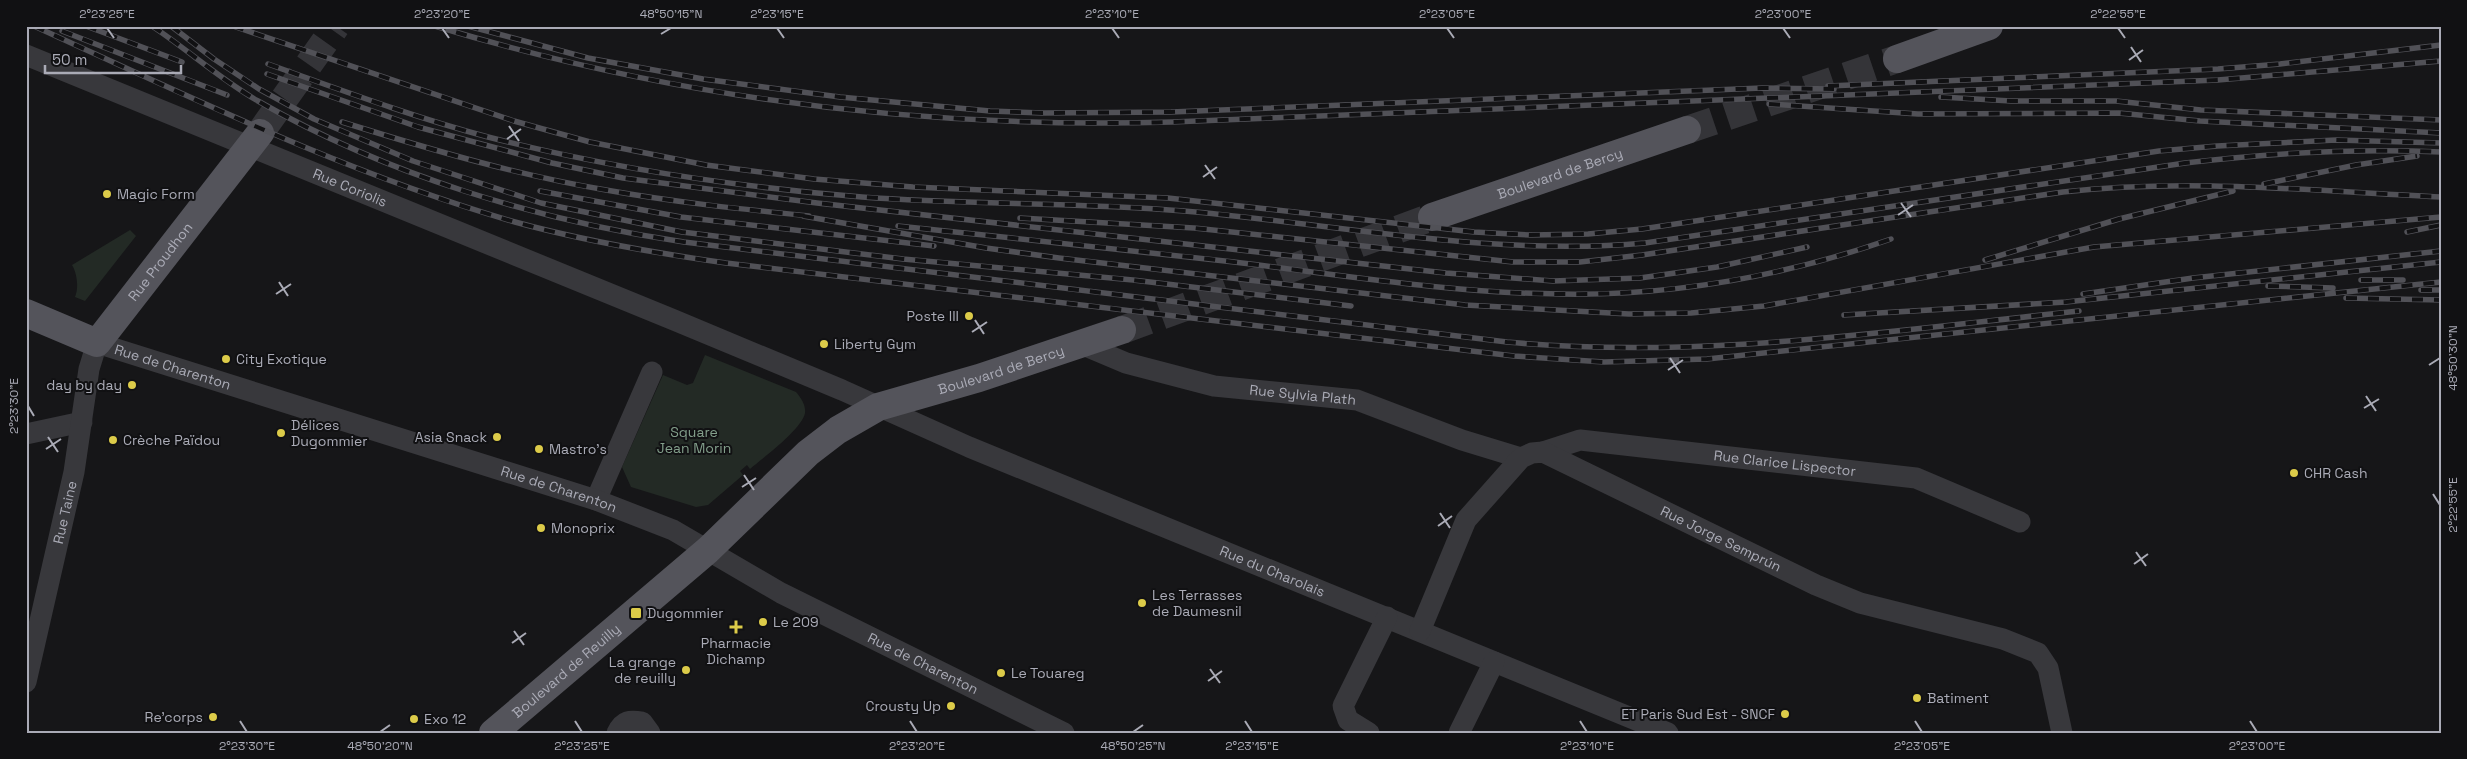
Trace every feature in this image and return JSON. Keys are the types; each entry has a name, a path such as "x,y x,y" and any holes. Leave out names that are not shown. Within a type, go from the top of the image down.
{"main road":[{"path":"1897,59 1989,26"},
{"name":"Boulevard de Bercy","path":"1432,217 1687,130"},
{"name":"Rue Proudhon","path":"97,343 255,140"},
{"name":"Rue de Charenton","path":"26,313 97,343"},
{"name":"Boulevard de Bercy","path":"708,550 808,453 838,430 878,407 980,378 1122,330"},
{"name":"Boulevard de Reuilly","path":"493,733 708,550"}],"street":[{"name":"Rue Coriolis","path":"26,55 255,140 878,407"},
{"name":"Rue Taine","path":"26,682 74,472 89,369 97,343"},
{"name":"Rue de Charenton","path":"97,343 596,500 666,527 781,593 1064,733"},
{"name":"Rue Sylvia Plath","path":"1081,344 1126,363 1214,386 1357,400 1462,440 1522,458"},
{"path":"596,500 652,372"},
{"name":"Rue du Charolais","path":"878,407 970,447 1494,662 1640,728 1668,733"},
{"path":"26,434 82,422"},
{"name":"Rue Clarice Lispector","path":"1543,452 1580,440 1916,478 2020,522"},
{"path":"1420,631 1466,520 1522,458 1532,453 1543,452"},
{"name":"Rue Jorge Semprún","path":"1543,452 1808,581 1860,603 2003,639 2038,653 2048,668 2062,733"},
{"path":"1370,733 1348,720 1344,706 1387,617"},
{"path":"1459,733 1494,662"},
{"path":"617,733 624,722 644,727"}],"green space":[{"path":"130,230 136,236 85,301 75,297 77,281 72,265"},
{"name":"Square Jean Morin","path":"705,355 796,392 804,404 805,413 797,427 772,451 750,469 747,465 740,471 743,475 708,505 696,507 631,487 622,467 663,375 687,385 693,383"}],"tunnel":[{"path":"260,133 336,26"},
{"path":"1687,130 1897,59"},
{"path":"1122,330 1432,217"}],"railway":[{"path":"34,26 212,107 331,158 453,203 515,222 593,241 726,263 1514,356 1604,362 1707,359 2441,282"},
{"path":"86,26 182,62"},
{"path":"152,26 258,101 358,151 464,191 519,207 629,233 684,242 1507,342 1579,347 1650,348 1793,341 2079,311"},
{"path":"171,26 214,59 259,89 314,119 413,161 541,203 682,232 903,259 1133,280 1351,306"},
{"path":"233,26 514,121 590,142 706,165 814,179 913,187 1168,198 1474,232 1531,235 1588,234 1642,229 2159,151 2336,140 2441,143"},
{"path":"435,26 525,51 616,72 707,90 799,104 892,114 985,120 1079,123 1172,122 2218,80 2441,61"},
{"path":"468,26 588,58 703,79 840,97 990,111 1042,113 1171,112 1762,88 1834,89"},
{"path":"62,31 227,95"},
{"path":"1828,86 2218,69 2280,64 2441,45"},
{"path":"268,64 405,112 488,137 580,158 720,182 815,193 902,200 1104,206 1184,211 1414,237 1529,246 1645,243 2217,159 2345,151 2441,152"},
{"path":"267,74 418,127 552,163 623,178 817,203 1446,273 1553,281 1640,278 1717,267 1807,247"},
{"path":"1941,97 2011,101 2116,101 2201,110 2441,120"},
{"path":"1769,104 1918,114 2119,113 2200,121 2441,133"},
{"path":"342,122 473,160 572,184 682,202 809,216"},
{"path":"2264,184 2356,165 2417,156"},
{"path":"1020,218 1194,228 1513,262 1580,262 1642,255 2063,192 2110,188 2158,186 2252,187 2441,197"},
{"path":"540,191 681,217 934,246"},
{"path":"1985,260 2119,219 2233,191"},
{"path":"803,216 986,248 1059,258 1465,305 1629,314 1691,313 1764,306 2094,247 2441,217"},
{"path":"2407,232 2441,225"},
{"path":"898,226 1192,257 1397,283 1519,293 1560,294 1644,291 1728,281 1810,263 1891,239"},
{"path":"2083,294 2193,278 2441,251"},
{"path":"1844,315 2066,302 2441,262"},
{"path":"2361,280 2403,280"},
{"path":"2268,286 2333,288"},
{"path":"2421,290 2441,290"},
{"path":"2346,298 2441,300"}],"place":[{"name":"Magic Form","path":"107,194"},
{"name":"Poste III","path":"969,316"},
{"name":"Liberty Gym","path":"824,344"},
{"name":"City Exotique","path":"226,359"},
{"name":"day by day","path":"132,385"},
{"name":"Délices Dugommier","path":"281,433"},
{"name":"Asia Snack","path":"497,437"},
{"name":"Crèche Païdou","path":"113,440"},
{"name":"Mastro’s","path":"539,449"},
{"name":"CHR Cash","path":"2294,473"},
{"name":"Monoprix","path":"541,528"},
{"name":"Les Terrasses de Daumesnil","path":"1142,603"},
{"name":"Dugommier","path":"636,613"},
{"name":"Le 209","path":"763,622"},
{"name":"Pharmacie Dichamp","path":"736,627"},
{"name":"La grange de reuilly","path":"686,670"},
{"name":"Le Touareg","path":"1001,673"},
{"name":"Batiment","path":"1917,698"},
{"name":"Crousty Up","path":"951,706"},
{"name":"ET Paris Sud Est - SNCF","path":"1785,714"},
{"name":"Re'corps","path":"213,717"},
{"name":"Exo 12","path":"414,719"}]}
